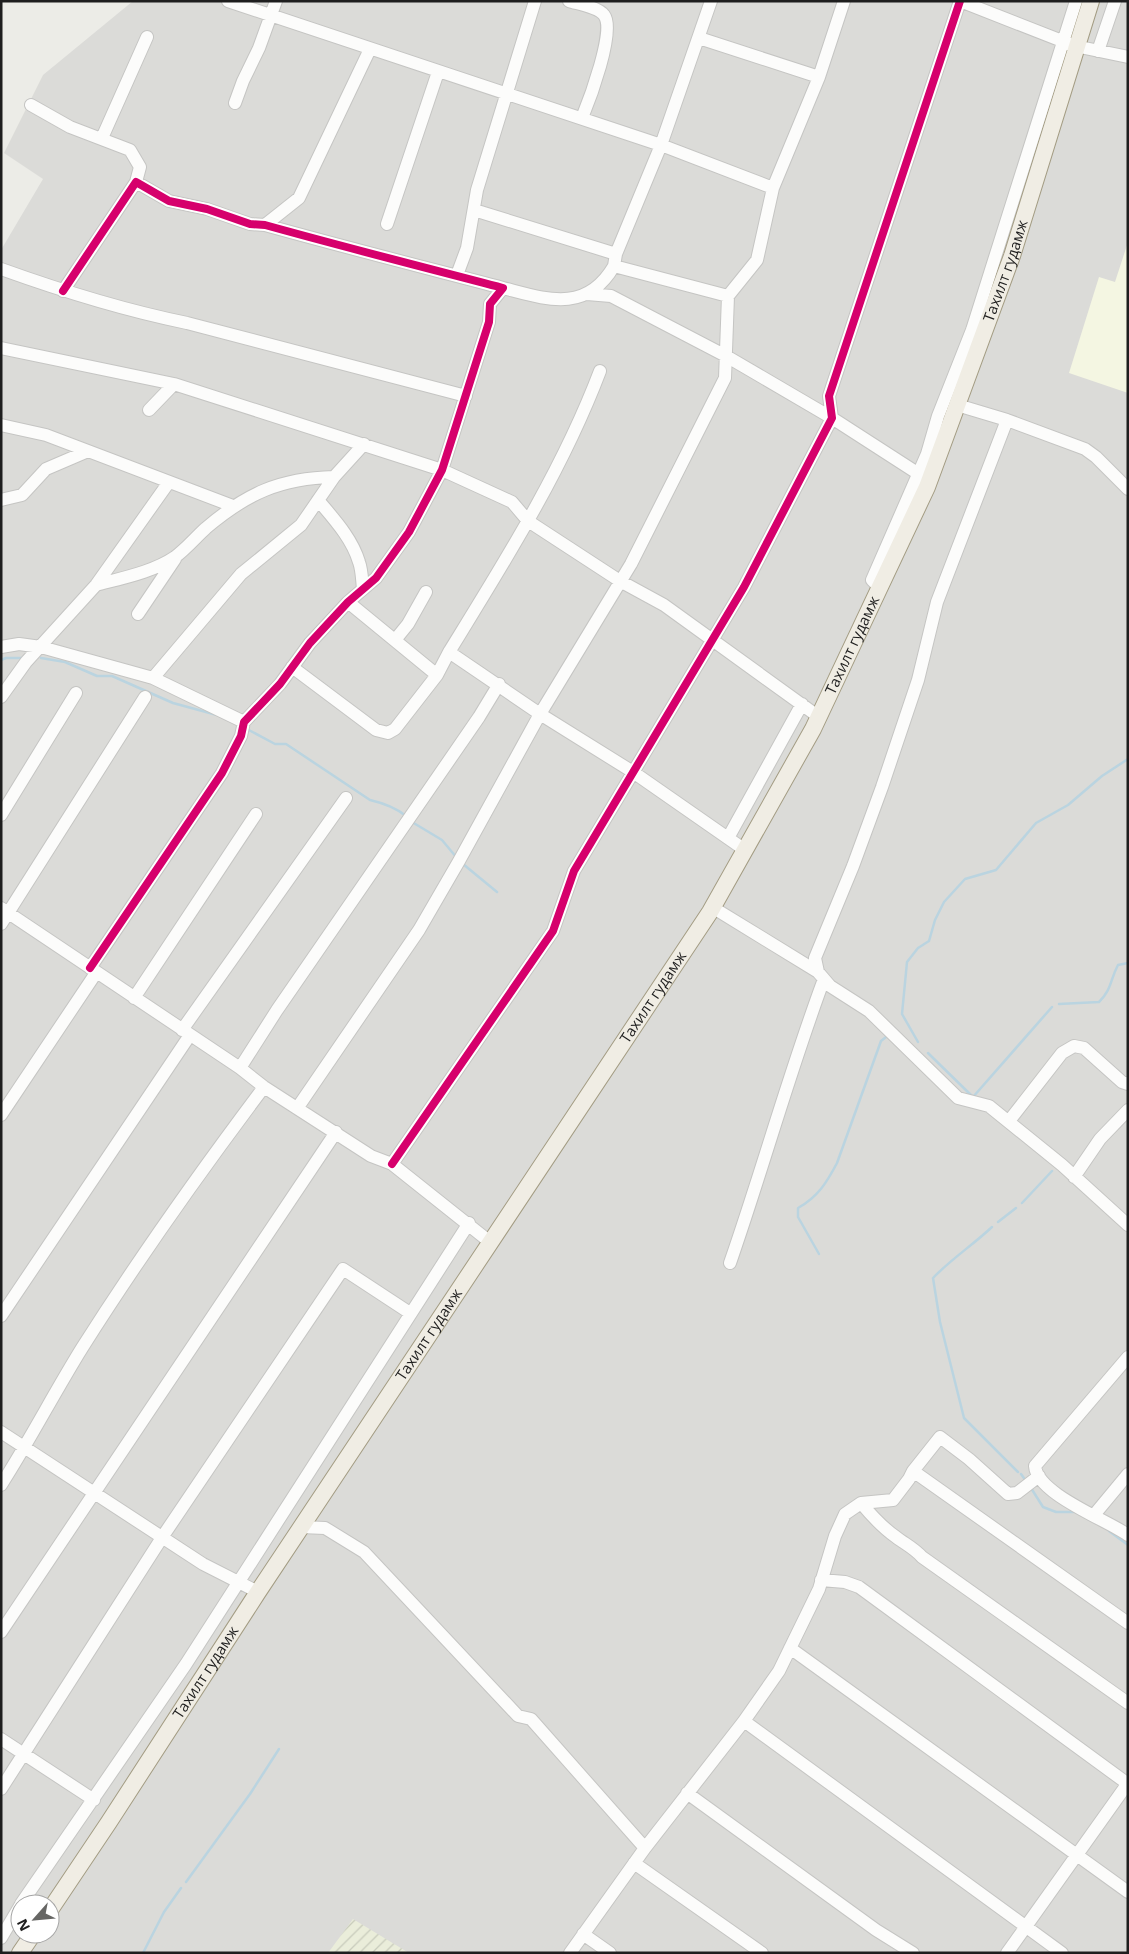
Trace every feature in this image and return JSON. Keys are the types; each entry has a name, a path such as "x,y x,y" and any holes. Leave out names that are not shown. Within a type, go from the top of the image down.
{"main road":[{"name":"Тахилт гудамж","path":"60,1895 110,1822 258,1592 712,907 818,717 880,588 924,477 958,405 1069,43 1091,1"}],"street":[{"path":"228,1 661,145 773,188"},
{"path":"235,104 242,81 259,48 276,1"},
{"path":"457,275 467,248 477,190 535,1"},
{"path":"568,1 603,13 607,20 603,56 595,87 582,118"},
{"path":"587,294 606,281 616,260 661,145 711,1"},
{"path":"298,1107 419,930 459,862 540,714 631,564 725,378 728,296 757,260 773,188 819,77 844,1"},
{"path":"392,1164 553,931 574,871 744,587 832,418 829,396 960,1 1069,43 1098,51 1128,56"},
{"path":"1069,43 1076,1"},
{"path":"1098,51 1115,1"},
{"path":"102,138 147,37"},
{"path":"699,38 819,77"},
{"path":"265,225 298,198 370,49"},
{"path":"387,224 438,72"},
{"path":"31,105 70,127 130,150 140,167 136,182 63,292"},
{"path":"136,182 169,201 207,209 250,224 265,225 378,257 422,265 552,301 587,294 611,296 726,356 832,418 924,477 938,416 1005,252"},
{"path":"474,210 616,260 728,296"},
{"path":"1,270 63,292 144,314 466,396"},
{"path":"1,1115 222,772 241,736 244,722 280,684 310,643 348,602 376,578 409,532 442,470 489,322 490,304 503,288"},
{"path":"1,348 174,384 442,470 512,502 528,521 620,581 664,605 818,717"},
{"path":"292,667 376,730 388,733 395,729 437,674 555,474 586,407 600,371"},
{"path":"149,410 174,384"},
{"path":"958,405 1007,420 1085,449 1096,457 1128,489"},
{"path":"730,1263 821,976 815,958 853,866 892,758 918,680 937,602 1007,420"},
{"path":"1,425 46,435 233,506"},
{"path":"152,678 241,574 301,525 334,477 364,444"},
{"path":"1,500 22,494 46,469 88,451"},
{"path":"138,614 176,556 233,506 286,482 334,477"},
{"path":"1,697 26,662 96,585 169,482"},
{"path":"318,500 341,528 354,551 359,562 363,589"},
{"path":"96,585 134,575 176,556"},
{"path":"395,640 408,624 426,592"},
{"path":"348,602 437,674"},
{"path":"1,647 19,644 41,647 152,678 244,722"},
{"path":"450,652 540,714 633,772 744,850"},
{"path":"240,1068 277,1010 479,717 499,684"},
{"path":"1,815 76,693"},
{"path":"1,924 5,910 145,697"},
{"path":"728,838 802,704"},
{"path":"1,1316 186,1032 220,978 226,965 346,798"},
{"path":"134,998 256,814"},
{"path":"712,907 821,976 830,986 869,1012 958,1098 989,1106 1009,1121 1128,1225"},
{"path":"5,910 93,971 240,1068 264,1087 372,1156 392,1164 490,1242"},
{"path":"1009,1121 1062,1053 1074,1046 1084,1048 1122,1082 1128,1084"},
{"path":"1,1485 25,1448 81,1350 180,1199 264,1087"},
{"path":"1074,1177 1100,1139 1128,1110"},
{"path":"1,1632 336,1132"},
{"path":"30,1894 240,1581 410,1313 469,1224"},
{"path":"1,1790 26,1754 163,1536 343,1269 410,1313"},
{"path":"1128,1357 1038,1461 1036,1471 1039,1476 1073,1506 1094,1515 1128,1535"},
{"path":"1,1432 204,1564 258,1592"},
{"path":"570,1953 644,1848 744,1721 779,1671 821,1580 835,1536 845,1514 861,1503 894,1500 910,1479 913,1471 940,1437 969,1459 1008,1494 1017,1493 1039,1476"},
{"path":"913,1471 1128,1624"},
{"path":"1094,1515 1128,1474"},
{"path":"861,1503 896,1538 911,1546 922,1557 1128,1703"},
{"path":"301,1527 325,1528 364,1552 518,1716 530,1719 644,1848"},
{"path":"821,1580 845,1582 859,1587 1128,1783 1006,1953"},
{"path":"790,1648 1128,1892"},
{"path":"744,1721 1062,1953"},
{"path":"1,1739 94,1800"},
{"path":"688,1793 876,1930 913,1953"},
{"path":"634,1862 762,1953"},
{"path":"1,1938 10,1924"},
{"path":"583,1934 610,1953"}],"shaded area":[{"path":"133,1 1128,1 1128,1953 1,1953 1,250 43,179 4,153 43,75"},
{"path":"1128,242 1128,393 1069,373 1099,277 1115,282"},
{"path":"353,1919 409,1953 328,1953"}],"waterway":[{"path":"1,660 6,658 22,658"},
{"path":"41,658 65,662 97,676 112,676 173,703 217,715"},
{"path":"247,729 275,744 286,744 370,800 389,806 406,816"},
{"path":"918,1042 902,1014 907,962 918,948 929,941 935,920 944,902 965,879 996,870 1036,823 1068,805 1102,776 1128,759"},
{"path":"412,822 442,840 457,858"},
{"path":"463,864 497,892"},
{"path":"1059,1004 1099,1002 1109,989 1118,965 1128,963"},
{"path":"928,1053 973,1097 1052,1007"},
{"path":"819,1254 798,1217 798,1208 811,1199 821,1188 837,1163 881,1041 886,1037"},
{"path":"1022,1203 1052,1171"},
{"path":"998,1222 1016,1208"},
{"path":"992,1227 933,1278 940,1322 964,1418 1018,1472"},
{"path":"1021,1474 1026,1481"},
{"path":"1031,1488 1043,1507 1056,1512 1074,1512"},
{"path":"1109,1531 1128,1545"},
{"path":"186,1882 250,1794 279,1749"},
{"path":"143,1953 164,1912 181,1888"}],"cycle path":[{"path":"392,1164 553,931 574,871 744,587 832,418 829,396 960,1"},
{"path":"63,291 136,182 169,201 207,209 250,224 265,225 503,288 490,304 489,322 442,470 409,532 376,578 348,602 310,643 280,684 244,722 241,736 222,773 90,968"}]}
